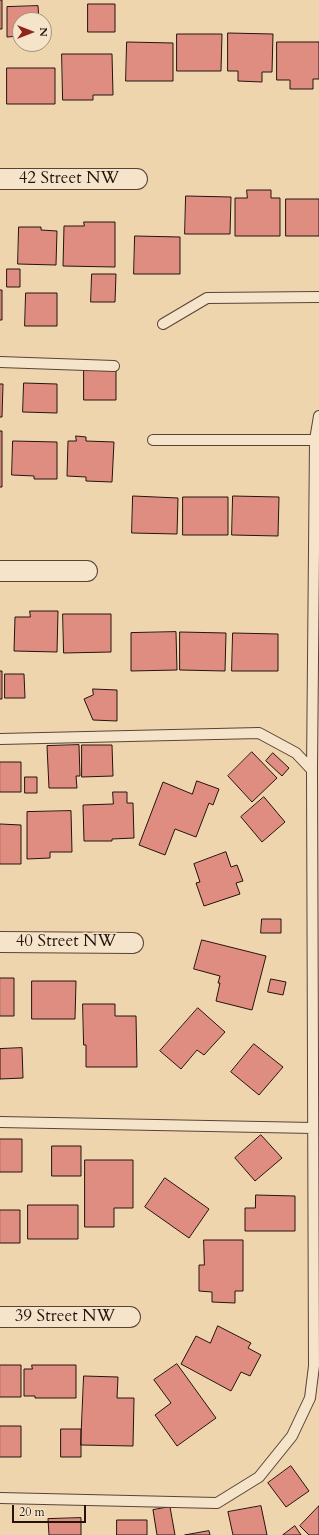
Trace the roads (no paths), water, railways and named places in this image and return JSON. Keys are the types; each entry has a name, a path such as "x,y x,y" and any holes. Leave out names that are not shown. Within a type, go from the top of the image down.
{"street":[{"name":"42 Street NW","path":"0,179 137,179"},
{"path":"0,570 87,571"},
{"name":"40 Street NW","path":"0,942 133,943"},
{"name":"39 Street NW","path":"0,1317 130,1317"}],"lane":[{"path":"163,324 207,298 319,297"},
{"path":"0,362 114,366"},
{"path":"0,1498 217,1503 259,1477 292,1436 310,1398 314,1366 312,770 316,552 315,440 319,416"},
{"path":"153,440 315,440"},
{"path":"0,739 259,733 296,753 312,770"},
{"path":"0,1122 313,1128"}]}
